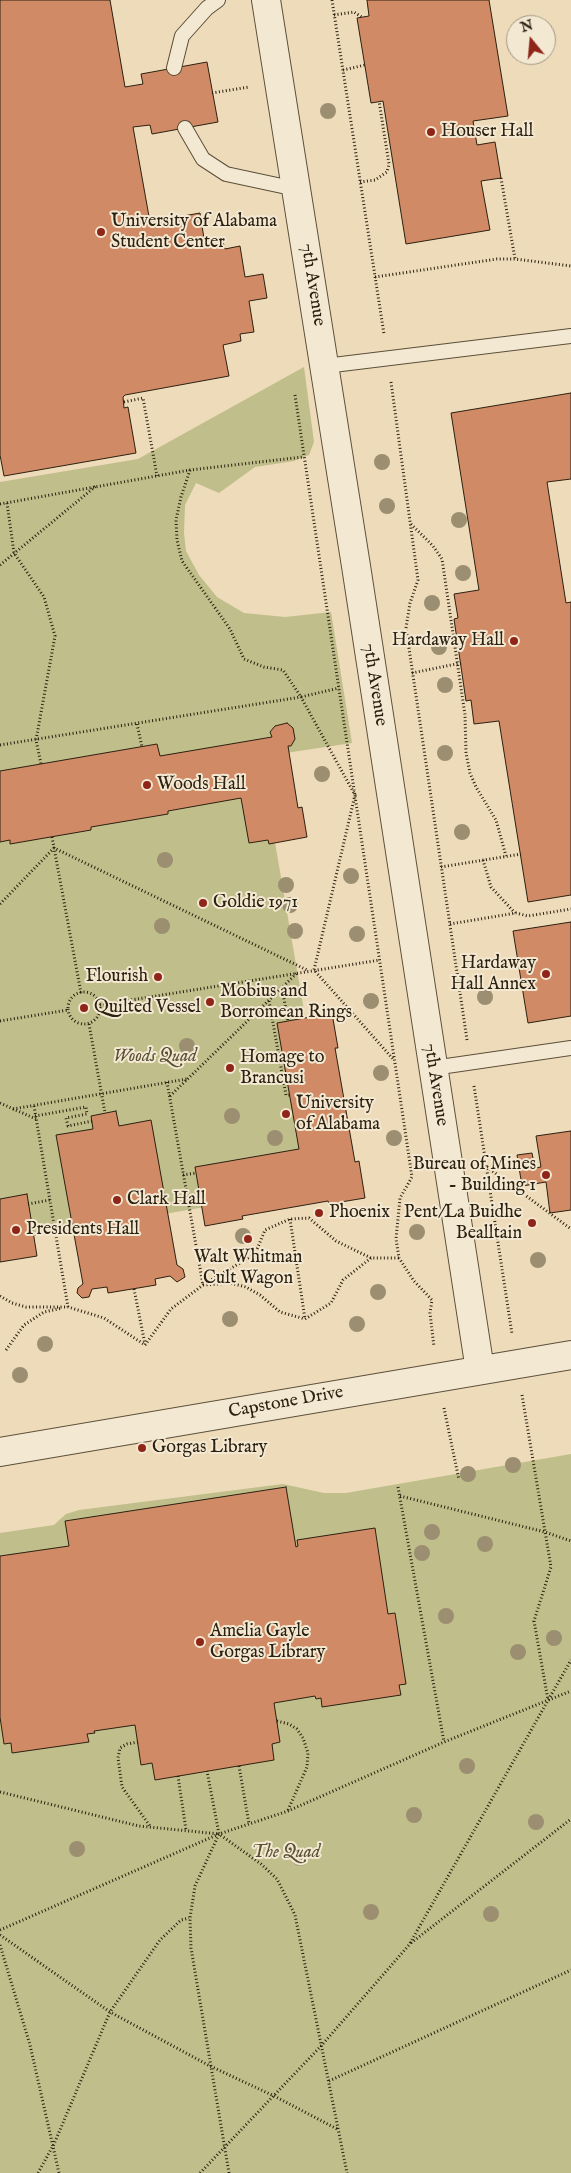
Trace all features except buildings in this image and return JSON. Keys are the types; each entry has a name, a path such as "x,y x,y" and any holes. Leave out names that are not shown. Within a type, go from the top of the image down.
{"street":[{"name":"7th Avenue","path":"266,0 480,1370"},
{"name":"Capstone Drive","path":"0,1452 571,1355"}],"lane":[{"path":"174,68 182,36 207,8 218,0"},
{"path":"185,128 203,159 226,174 296,189"},
{"path":"324,366 571,336"},
{"path":"433,1068 571,1048"}],"path":[{"path":"332,0 388,359 418,580 410,603 406,628 412,673 486,1167 551,1567 534,1621 548,1700"},
{"path":"334,15 354,12 363,18"},
{"path":"343,70 365,65"},
{"path":"212,93 252,87"},
{"path":"360,182 375,180 387,172 389,164 379,102"},
{"path":"501,178 515,259"},
{"path":"375,276 497,259 515,259 571,266"},
{"path":"294,388 412,1177 400,1198 396,1240 399,1258 414,1281 432,1300 430,1313 438,1378 459,1480"},
{"path":"124,402 144,398 156,476"},
{"path":"0,504 190,470 303,456"},
{"path":"190,470 176,520 177,540 182,561 230,629 244,659 264,667 283,670 301,697 356,795 314,970"},
{"path":"0,565 97,486"},
{"path":"7,503 14,554 44,597 55,636 36,740 41,764"},
{"path":"410,523 433,546 442,559 460,664 470,772 476,787 496,820 506,856"},
{"path":"412,673 460,664"},
{"path":"0,745 301,697 339,688"},
{"path":"138,724 142,747"},
{"path":"52,837 80,993"},
{"path":"54,848 307,970"},
{"path":"0,904 54,848"},
{"path":"441,867 520,854"},
{"path":"483,860 491,887 516,913"},
{"path":"450,924 516,913 528,916 571,909"},
{"path":"100,1004 380,960"},
{"path":"314,970 395,1061"},
{"path":"169,1096 298,972"},
{"path":"282,987 288,1021"},
{"path":"80,993 93,995 100,1004 98,1016 89,1024 75,1022 68,1010 70,1001 80,993"},
{"path":"269,1000 286,1095 290,1095"},
{"path":"0,1021 68,1010"},
{"path":"89,1024 105,1113"},
{"path":"13,1109 187,1079"},
{"path":"167,1082 203,1285"},
{"path":"0,1103 36,1118 86,1107 87,1114 66,1118 68,1126 92,1122"},
{"path":"34,1106 68,1307"},
{"path":"486,1167 571,1229"},
{"path":"183,1175 196,1173"},
{"path":"28,1204 50,1200"},
{"path":"145,1345 171,1309 203,1285 255,1254 265,1230 290,1219 309,1218 336,1241 371,1258 399,1258"},
{"path":"290,1219 306,1319"},
{"path":"203,1285 230,1283 246,1288 260,1295 280,1312 306,1319 331,1303 343,1280 371,1258"},
{"path":"134,1289 145,1345"},
{"path":"0,1296 12,1303 26,1307 68,1307 104,1318 145,1345"},
{"path":"6,1350 24,1325 44,1312 68,1307"},
{"path":"398,1487 444,1742"},
{"path":"400,1496 545,1532 571,1541"},
{"path":"409,1945 571,1660"},
{"path":"0,1930 219,1834 288,1811 444,1742 571,1691"},
{"path":"276,1721 290,1724 297,1729 304,1738 308,1753 307,1767 288,1811"},
{"path":"138,1742 127,1744 120,1748 118,1758 122,1787 150,1827"},
{"path":"239,1766 249,1824"},
{"path":"207,1771 219,1834 195,1886 190,1918 192,1948 210,2066 229,2173"},
{"path":"178,1776 186,1830"},
{"path":"0,1792 150,1827 219,1834 261,1864 277,1879 294,1914 347,2173"},
{"path":"200,2173 321,2046 409,1945 571,1819"},
{"path":"38,2173 54,2144 110,2012 160,1940 181,1920 190,1918"},
{"path":"0,1935 110,2012 210,2066 274,2096 339,2130"},
{"path":"0,1944 30,2045 54,2144 59,2173"},
{"path":"329,2081 571,1970"}],"green space":[{"path":"304,367 314,442 309,455 294,461 255,467 219,493 196,483 185,505 184,533 186,551 199,575 217,597 244,613 285,617 331,612 352,743 0,796 0,482 138,459"},
{"name":"Woods Quad","path":"262,767 334,1185 0,1242 0,813"},
{"name":"The Quad","path":"571,1454 571,2173 0,2173 0,1533 54,1525 66,1514 79,1510 283,1484 324,1493 346,1493"}],"place":[{"name":"Houser Hall","path":"431,132"},
{"name":"University of Alabama Student Center","path":"101,232"},
{"name":"Hardaway Hall","path":"514,641"},
{"name":"Woods Hall","path":"147,785"},
{"name":"Goldie 1971","path":"203,903"},
{"name":"Hardaway Hall Annex","path":"546,974"},
{"name":"Flourish","path":"158,977"},
{"name":"Mobius and Borromean Rings","path":"210,1002"},
{"name":"Quilted Vessel","path":"84,1008"},
{"name":"Homage to Brancusi","path":"230,1068"},
{"name":"University of Alabama","path":"286,1114"},
{"name":"Bureau of Mines - Building 1","path":"546,1175"},
{"name":"Clark Hall","path":"117,1200"},
{"name":"Phoenix","path":"319,1213"},
{"name":"Pent/La Buidhe Bealltain","path":"532,1223"},
{"name":"Presidents Hall","path":"16,1230"},
{"name":"Walt Whitman Cult Wagon","path":"248,1239"},
{"name":"Gorgas Library","path":"142,1448"},
{"name":"Amelia Gayle Gorgas Library","path":"200,1642"}]}
